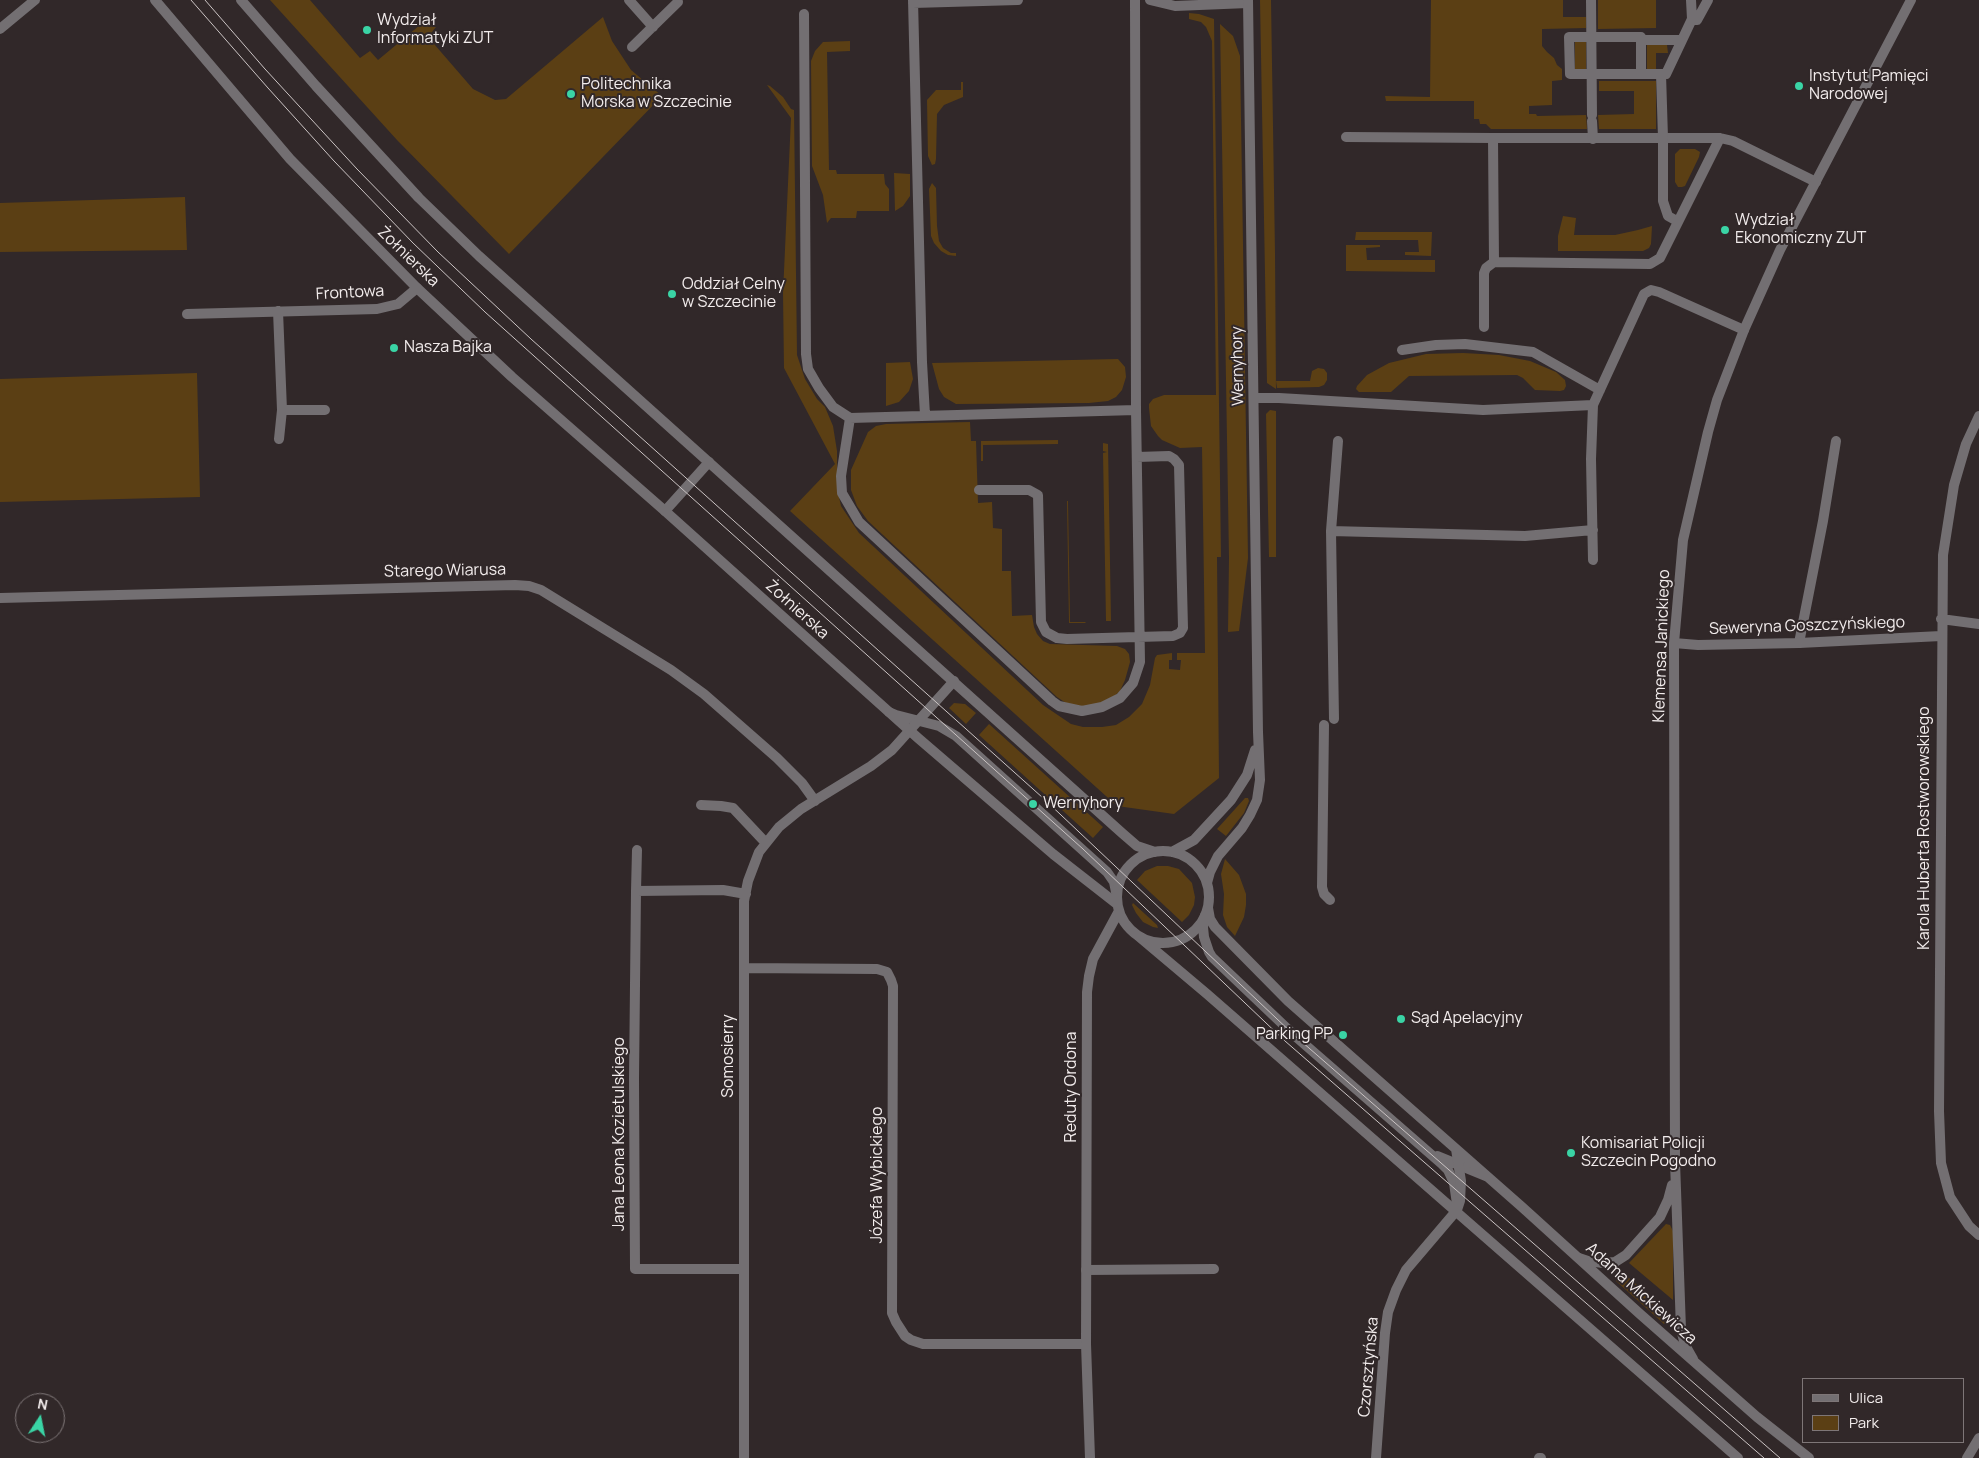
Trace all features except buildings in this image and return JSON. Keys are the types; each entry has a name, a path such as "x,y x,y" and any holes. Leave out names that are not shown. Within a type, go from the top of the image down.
{"street":[{"path":"2,24 35,0"},
{"name":"Żołnierska","path":"155,0 290,159 417,288 512,377 665,511 886,710 1053,854 1118,904"},
{"path":"241,0 316,86 419,198 544,315 1135,844 1155,852 1172,852 1184,856 1194,863 1202,872 1209,896 1203,926 1208,952 1294,1035 1442,1164 1450,1175 1456,1192 1456,1212"},
{"path":"629,0 652,27"},
{"path":"925,415 913,2 1018,0"},
{"path":"850,418 842,476 842,493 860,522 1059,706 1082,711 1102,708 1120,698 1133,683 1140,662 1136,410 1134,0"},
{"path":"1150,0 1175,6 1248,2"},
{"path":"1592,0 1593,138"},
{"path":"1680,40 1641,40 1640,37 1569,37 1570,74 1666,74 1681,45 1680,40 1692,20 1691,0"},
{"path":"1692,20 1697,20 1708,0"},
{"name":"Klemensa Janickiego","path":"1700,1366 1687,1349 1681,1329 1675,1162 1674,643 1679,572 1693,489 1715,408 1744,330 1780,250 1911,0"},
{"path":"632,47 678,2"},
{"name":"Wernyhory","path":"1207,884 1215,860 1246,822 1256,804 1260,774 1248,2"},
{"path":"804,14 806,354 808,369 819,388 833,406 850,418 1136,410"},
{"path":"1641,40 1641,74"},
{"path":"1661,74 1663,201 1668,216 1677,221"},
{"path":"1346,137 1720,138 1733,141 1816,182"},
{"path":"1493,138 1494,262"},
{"path":"1484,327 1484,273 1486,268 1494,262 1650,264 1660,258 1720,138"},
{"name":"Frontowa","path":"187,314 385,308 398,304 417,288"},
{"path":"1593,560 1591,459 1593,404 1644,294 1651,290 1659,292 1744,330"},
{"path":"278,311 282,410 279,439"},
{"path":"1402,350 1436,345 1465,344 1533,352 1600,390"},
{"path":"1254,398 1483,410 1593,404"},
{"path":"282,410 325,410"},
{"name":"Karola Huberta Rostworowskiego","path":"1979,416 1966,444 1949,508 1943,555 1941,619 1940,1142 1943,1172 1950,1197 1969,1226 1979,1235"},
{"path":"1334,719 1331,531 1338,441"},
{"path":"1798,642 1824,521 1836,441"},
{"path":"979,490 1029,490 1038,495 1041,622 1046,632 1062,639 1173,636 1180,633 1183,628 1179,465 1169,456 1137,457"},
{"path":"665,511 709,462"},
{"path":"1331,531 1525,536 1593,530"},
{"name":"Starego Wiarusa","path":"0,598 530,586 549,594 671,670 704,694 777,758 802,783 815,801"},
{"path":"1941,619 1979,624"},
{"name":"Seweryna Goszczyńskiego","path":"1674,643 1698,645 1941,636"},
{"path":"910,731 954,681"},
{"path":"886,710 896,715 950,731 1005,779 1107,872 1114,882 1118,904 1126,924 1137,935 1166,958 1738,1458"},
{"path":"1324,724 1322,887 1324,894 1330,900"},
{"name":"Somosierry","path":"744,1458 744,909 746,894 755,861 765,842 789,818 877,762 892,750 910,731"},
{"name":"Wernyhory","path":"1172,852 1185,846 1198,836 1233,798 1242,785 1252,763 1258,732"},
{"path":"701,805 733,808 765,842"},
{"name":"Jana Leona Kozietulskiego","path":"637,850 634,1079 635,1269 744,1269"},
{"path":"1118,904 1120,880 1129,866 1139,858 1155,852"},
{"path":"636,890 724,890 746,894"},
{"name":"Reduty Ordona","path":"1090,1458 1086,1344 1088,980 1096,952 1118,904"},
{"path":"1137,935 1160,943 1176,941 1193,932 1207,912"},
{"name":"Adama Mickiewicza","path":"1207,912 1215,927 1272,986 1700,1366 1809,1458"},
{"name":"Józefa Wybickiego","path":"744,968 877,969 886,972 889,976 893,986 892,1313 905,1336 923,1344 1086,1344"},
{"path":"1421,1146 1459,1166 1492,1180"},
{"path":"1456,1149 1461,1192 1456,1212"},
{"name":"Klemensa Janickiego","path":"1575,1255 1588,1261 1603,1263 1615,1262 1628,1254 1662,1212 1671,1191 1675,1162"},
{"name":"Czorsztyńska","path":"1376,1458 1385,1333 1391,1301 1409,1266 1456,1212"},
{"path":"1086,1270 1214,1269"},
{"path":"1967,1458 1979,1438"}],"green space":[{"path":"270,0 310,0 360,58 370,51 378,60 420,25 436,27 428,37 473,89 495,100 506,99 603,17 612,41 631,70 662,96 509,254 397,140"},
{"path":"1260,0 1271,0 1276,389 1267,383"},
{"path":"1431,0 1563,0 1563,17 1586,17 1586,28 1542,29 1542,46 1562,69 1562,80 1552,81 1552,105 1529,106 1529,114 1536,114 1537,116 1586,115 1587,129 1491,129 1486,124 1480,124 1479,119 1474,119 1474,101 1386,101 1385,96 1430,97"},
{"path":"1598,0 1656,0 1656,28 1598,29"},
{"path":"1189,13 1214,19 1221,557 1217,557 1219,778 1174,814 1117,806 790,511 835,464 784,368 783,293 791,118 767,85 783,97 791,109 794,110 797,355 805,379 817,399 825,407 833,426 837,451 837,488 841,506 859,533 1043,705 1071,724 1083,727 1116,725 1129,717 1142,704 1150,685 1157,655 1172,653 1172,660 1169,660 1169,669 1180,670 1181,660 1177,660 1177,653 1205,653 1202,447 1180,448 1162,440 1151,426 1149,408 1149,404 1153,399 1164,395 1216,395 1212,41 1206,27 1201,22 1189,19"},
{"path":"1220,24 1233,36 1240,56 1248,558 1239,631 1228,632 1229,558"},
{"path":"850,41 850,51 827,52 829,170 836,170 837,174 884,174 885,184 889,189 889,211 857,211 856,218 831,218 827,223 823,195 812,166 811,61 815,51 823,42"},
{"path":"1575,42 1586,42 1586,69 1575,69"},
{"path":"1647,45 1667,45 1668,53 1656,53 1656,70 1647,71"},
{"path":"1599,81 1656,81 1656,129 1599,129 1598,115 1634,114 1634,91 1599,91"},
{"path":"961,82 963,82 963,97 944,105 937,114 936,159 935,164 932,165 928,156 927,100 936,90 961,90"},
{"path":"1680,149 1695,149 1700,152 1685,186 1678,187 1675,182 1675,154"},
{"path":"894,173 910,174 910,196 903,206 895,211"},
{"path":"932,183 936,188 939,241 943,248 951,253 956,253 956,256 948,255 941,251 931,236 929,189"},
{"path":"185,197 187,250 0,252 0,203"},
{"path":"1563,216 1576,218 1574,235 1615,235 1652,226 1651,244 1649,248 1643,251 1558,251 1558,236"},
{"path":"1356,232 1432,232 1431,256 1405,255 1405,252 1419,252 1418,240 1355,240"},
{"path":"1346,245 1380,245 1380,247 1366,248 1367,260 1435,260 1435,272 1346,271"},
{"path":"1463,353 1499,355 1530,361 1556,372 1565,380 1566,386 1564,390 1560,391 1535,390 1523,378 1517,375 1409,376 1391,392 1359,392 1356,389 1367,375 1389,363 1426,354"},
{"path":"1118,359 1125,367 1126,377 1122,390 1116,397 1108,401 1089,403 956,404 944,397 939,389 932,363"},
{"path":"910,362 913,379 909,391 899,402 886,406 886,363"},
{"path":"1318,368 1324,369 1327,373 1327,380 1324,385 1319,387 1277,388 1276,381 1310,381 1312,371"},
{"path":"197,373 200,497 0,502 0,379"},
{"path":"1270,410 1276,411 1276,557 1269,557 1266,414"},
{"path":"970,422 971,441 976,441 978,503 992,502 993,528 1002,529 1002,571 1011,571 1012,616 1032,615 1037,634 1043,641 1050,644 1117,646 1125,649 1129,654 1130,662 1125,680 1120,691 1109,701 1085,707 1066,703 1057,697 868,521 857,506 851,490 851,470 868,432 876,426 886,424"},
{"path":"1058,440 1058,444 983,445 983,461 981,461 981,441"},
{"path":"1103,443 1108,444 1111,621 1106,621 1103,453 1107,452 1103,451"},
{"path":"1067,501 1070,622 1085,623 1069,623"},
{"path":"954,703 965,704 976,713 966,724 949,708"},
{"path":"989,724 1103,827 1093,838 979,735"},
{"path":"1245,798 1248,798 1249,801 1244,813 1226,836 1217,829"},
{"path":"1225,859 1239,875 1246,894 1244,917 1235,936 1227,927 1223,915 1224,894 1221,874"},
{"path":"1157,866 1179,869 1192,883 1195,897 1194,905 1189,915 1182,922 1137,880 1145,871"},
{"path":"1133,903 1158,928 1143,922 1136,913 1132,905"},
{"path":"1666,1224 1670,1225 1673,1231 1673,1300 1629,1263"},
{"path":"1621,1271 1673,1316 1671,1322 1664,1324 1616,1281 1616,1277"}],"tram line":[{"path":"191,0 334,161 413,243 485,312 1083,849 1285,1041 1764,1458"},
{"path":"205,0 265,69 357,169 438,252 531,339 1043,798 1294,1035 1780,1458"}],"place":[{"name":"Wydział Informatyki ZUT","path":"367,30"},
{"name":"Instytut Pamięci Narodowej","path":"1799,86"},
{"name":"Politechnika Morska w Szczecinie","path":"571,94"},
{"name":"Wydział Ekonomiczny ZUT","path":"1725,230"},
{"name":"Oddział Celny w Szczecinie","path":"672,294"},
{"name":"Nasza Bajka","path":"394,348"},
{"name":"Wernyhory","path":"1033,804"},
{"name":"Sąd Apelacyjny","path":"1401,1019"},
{"name":"Parking PP","path":"1343,1035"},
{"name":"Komisariat Policji Szczecin Pogodno","path":"1571,1153"}]}
